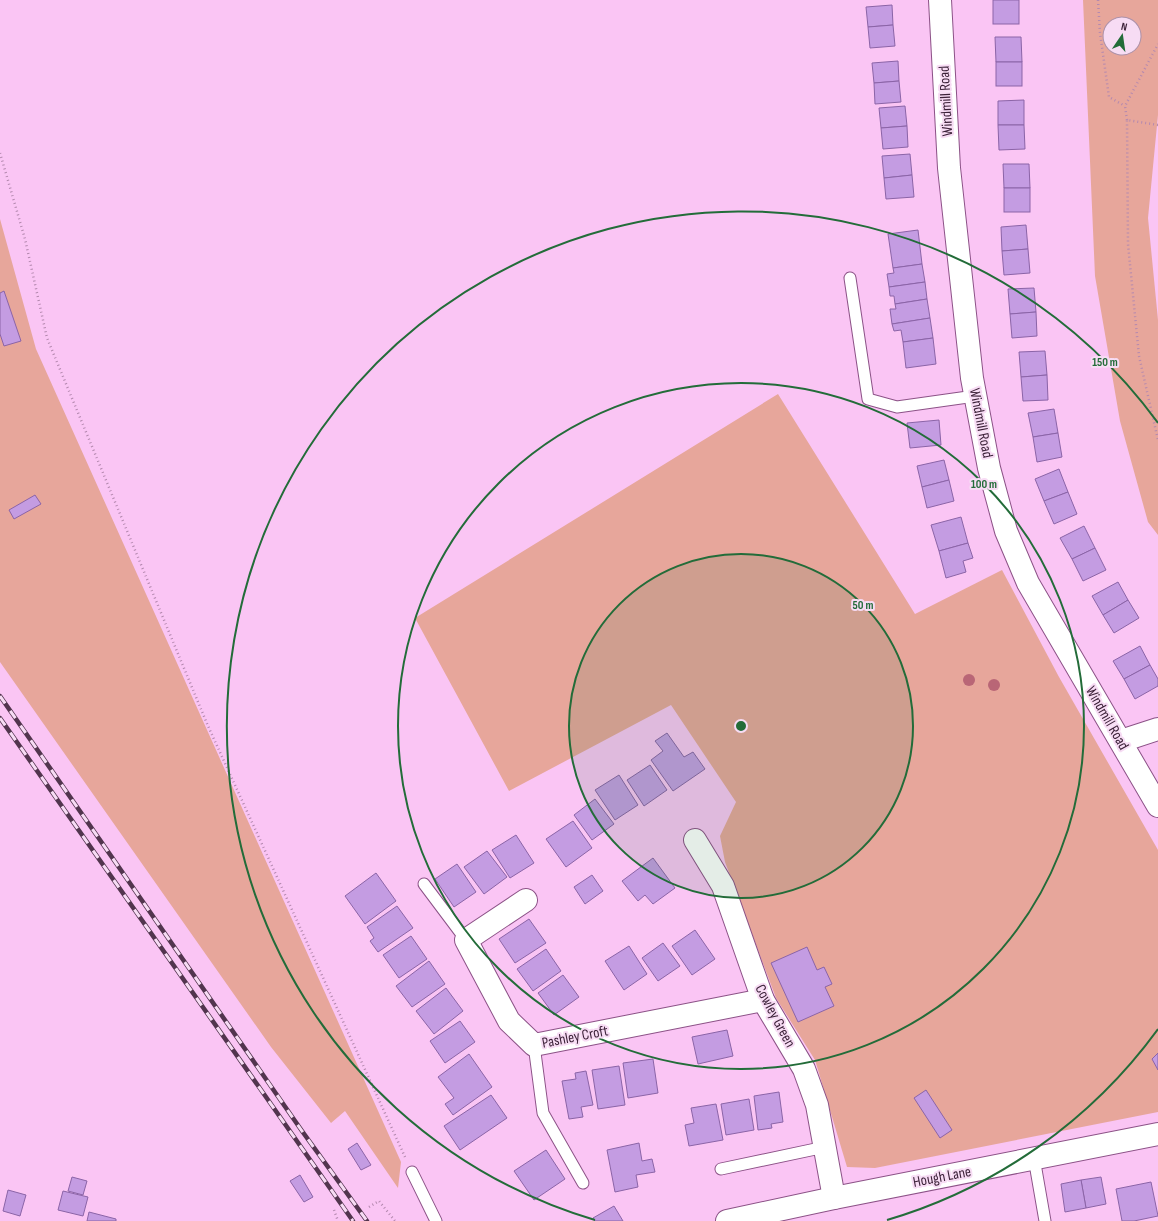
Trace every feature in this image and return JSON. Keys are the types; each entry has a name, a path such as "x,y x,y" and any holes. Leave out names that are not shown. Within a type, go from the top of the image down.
{"street":[{"name":"Windmill Road","path":"940,0 949,168 971,370 989,468 1006,531 1028,583 1158,806"},
{"path":"1121,742 1158,729"},
{"name":"Cowley Green","path":"695,840 722,886 763,1000 804,1069 817,1105 834,1198"},
{"path":"466,940 526,900"},
{"name":"Pashley Croft","path":"466,940 509,1021 534,1045 763,1000"},
{"name":"Hough Lane","path":"727,1221 834,1198 1158,1134"}],"lane":[{"path":"850,278 868,399 898,407 975,396"},
{"path":"424,884 466,940"},
{"path":"534,1045 542,1113 583,1183"},
{"path":"721,1169 825,1147"},
{"path":"1034,1158 1045,1221"},
{"path":"412,1172 436,1221"}],"path":[{"path":"1098,0 1100,33 1109,97 1125,106"},
{"path":"1158,44 1125,106 1127,120 1128,244 1139,356 1158,440"},
{"path":"1127,120 1158,125"},
{"path":"0,153 25,239 47,338 208,726 412,1172"},
{"path":"370,1207 379,1201 396,1221"},
{"path":"334,1210 338,1221"}],"shaded area":[{"path":"1083,0 1158,0 1158,115 1148,218 1158,320 1158,535 1148,522 1120,421 1095,276"},
{"path":"0,219 36,349 401,1162 398,1188 345,1111 331,1123 271,1047 0,662"},
{"path":"778,394 915,614 1002,570 1059,677 1158,850 1158,1112 875,1168 847,1167 815,1060 776,998 725,862 720,836 736,802 671,705 509,791 415,618"}],"building":[{"path":"993,0 1019,0 1019,24 993,24"},
{"path":"892,5 893,25 868,27 866,7"},
{"path":"893,25 895,46 870,48 868,27"},
{"path":"995,37 1021,37 1022,62 996,62"},
{"path":"898,61 899,81 874,83 872,63"},
{"path":"996,62 1022,62 1022,86 996,86"},
{"path":"899,81 901,102 875,104 874,83"},
{"path":"1024,100 1024,125 998,125 998,101"},
{"path":"905,106 907,126 881,128 879,108"},
{"path":"998,125 1024,125 1025,149 999,150"},
{"path":"907,126 908,147 883,149 881,128"},
{"path":"910,154 912,175 884,178 882,156"},
{"path":"1003,164 1029,164 1030,188 1004,188"},
{"path":"912,175 914,197 886,199 884,178"},
{"path":"1004,188 1030,188 1030,212 1004,212"},
{"path":"1026,225 1028,249 1002,251 1001,227"},
{"path":"918,230 922,264 893,268 888,234"},
{"path":"1028,249 1030,273 1004,275 1002,251"},
{"path":"922,264 925,282 889,287 887,274 894,273 893,268"},
{"path":"925,282 927,299 895,304 894,296 890,296 889,287"},
{"path":"1034,288 1036,312 1010,314 1008,289"},
{"path":"4,291 21,341 4,346 0,334 0,293"},
{"path":"927,299 930,318 892,324 890,309 896,309 895,304"},
{"path":"1036,312 1037,336 1012,338 1010,314"},
{"path":"930,318 933,338 903,342 901,330 894,331 892,324"},
{"path":"933,338 936,364 906,368 903,342"},
{"path":"1045,351 1047,375 1021,377 1019,352"},
{"path":"1047,375 1048,400 1023,401 1021,377"},
{"path":"1054,409 1058,433 1033,437 1028,413"},
{"path":"939,420 941,445 910,448 907,423"},
{"path":"1058,433 1062,457 1037,462 1033,437"},
{"path":"944,460 949,480 922,487 917,466"},
{"path":"1059,469 1068,492 1044,501 1035,479"},
{"path":"949,480 954,501 927,508 922,487"},
{"path":"1068,492 1077,514 1054,524 1044,501"},
{"path":"35,495 41,504 14,519 9,510"},
{"path":"961,517 968,543 939,551 931,525"},
{"path":"1084,526 1095,548 1072,559 1060,538"},
{"path":"968,543 973,558 963,561 966,572 946,578 939,551"},
{"path":"1095,548 1106,570 1083,581 1072,559"},
{"path":"1118,582 1128,600 1103,615 1092,596"},
{"path":"1128,600 1139,618 1114,633 1103,615"},
{"path":"1140,646 1150,665 1124,679 1113,661"},
{"path":"1150,665 1158,679 1158,686 1135,699 1124,679"},
{"path":"667,733 684,757 693,752 705,769 673,791 651,760 663,751 655,741"},
{"path":"650,765 667,790 644,806 627,780"},
{"path":"619,775 638,805 615,820 595,790"},
{"path":"595,799 614,824 592,840 574,815"},
{"path":"573,821 592,848 566,867 546,839"},
{"path":"516,835 534,863 510,878 492,850"},
{"path":"487,851 507,877 484,894 464,867"},
{"path":"653,858 675,888 653,904 645,895 638,901 622,881"},
{"path":"457,864 476,892 454,907 435,879"},
{"path":"376,873 396,901 365,924 345,896"},
{"path":"592,875 603,891 585,904 574,887"},
{"path":"397,906 413,928 378,952 370,941 374,938 367,927"},
{"path":"529,919 546,943 515,963 499,939"},
{"path":"695,930 715,959 692,975 672,946"},
{"path":"411,936 427,959 399,978 383,955"},
{"path":"663,943 680,966 658,981 642,958"},
{"path":"629,946 647,974 624,990 605,961"},
{"path":"807,947 817,970 824,967 832,984 825,987 834,1006 798,1022 771,963"},
{"path":"546,949 561,971 533,991 517,969"},
{"path":"429,961 445,984 412,1007 396,986"},
{"path":"563,975 579,997 554,1015 538,993"},
{"path":"446,988 463,1011 434,1034 416,1011"},
{"path":"460,1021 475,1042 445,1063 430,1041"},
{"path":"727,1030 733,1056 698,1064 692,1037"},
{"path":"1158,1053 1158,1070 1152,1059"},
{"path":"469,1054 492,1087 453,1115 445,1104 454,1098 438,1077"},
{"path":"653,1059 658,1093 628,1098 623,1063"},
{"path":"619,1066 625,1105 598,1109 592,1070"},
{"path":"586,1071 593,1105 581,1107 583,1117 569,1119 562,1081 576,1079 575,1073"},
{"path":"926,1090 952,1130 940,1138 914,1098"},
{"path":"779,1092 783,1122 771,1124 772,1128 758,1130 754,1096"},
{"path":"491,1095 507,1118 460,1150 444,1126"},
{"path":"749,1099 754,1130 726,1135 721,1104"},
{"path":"716,1104 723,1140 689,1146 685,1125 694,1123 691,1108"},
{"path":"357,1143 371,1165 361,1170 348,1149"},
{"path":"639,1143 642,1161 652,1159 655,1172 636,1175 638,1187 615,1192 607,1150"},
{"path":"546,1150 565,1179 534,1200 514,1171"},
{"path":"300,1175 313,1197 304,1202 290,1181"},
{"path":"72,1177 87,1181 83,1195 68,1191"},
{"path":"1101,1177 1106,1204 1086,1208 1081,1180"},
{"path":"1081,1180 1086,1208 1065,1212 1061,1184"},
{"path":"1151,1182 1158,1216 1134,1221 1122,1221 1116,1189"},
{"path":"8,1190 26,1195 20,1216 3,1211"},
{"path":"63,1191 88,1197 83,1216 58,1210"},
{"path":"614,1206 623,1221 595,1221 593,1218"},
{"path":"89,1212 116,1219 116,1221 87,1221"}],"railway":[{"path":"0,696 302,1131 367,1221"},
{"path":"0,718 353,1221"}]}
